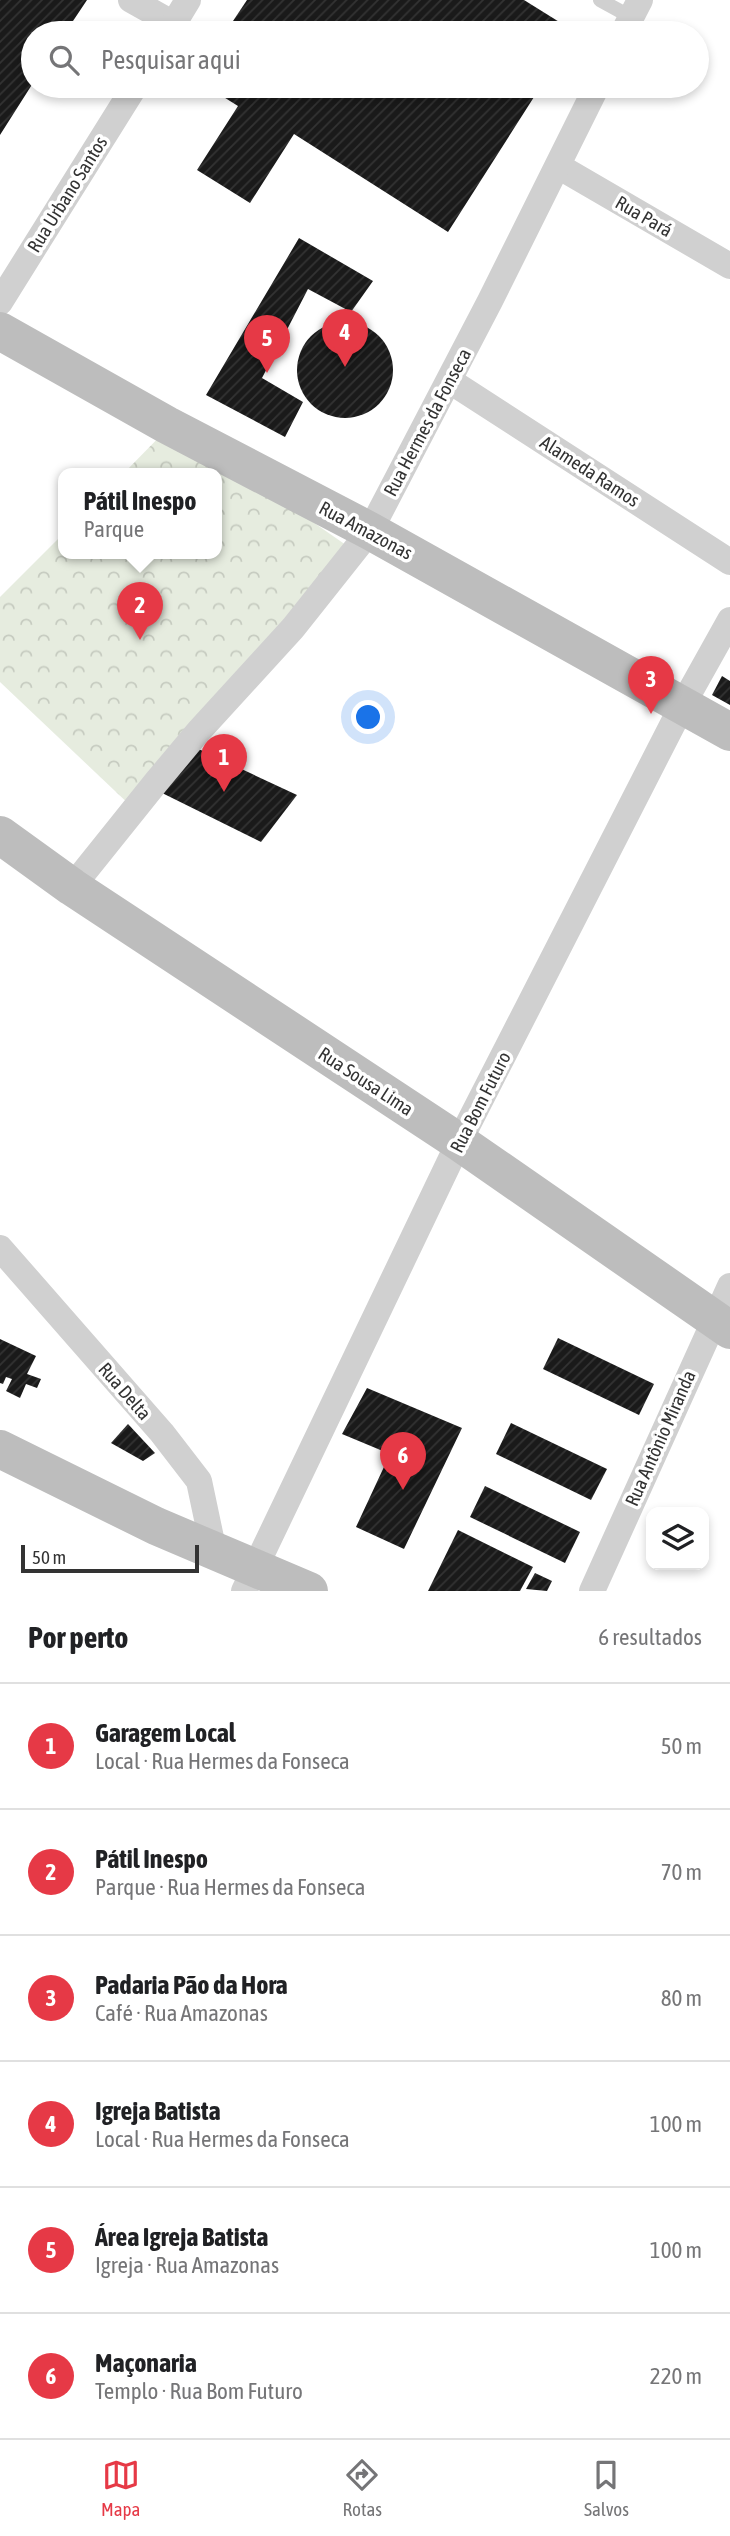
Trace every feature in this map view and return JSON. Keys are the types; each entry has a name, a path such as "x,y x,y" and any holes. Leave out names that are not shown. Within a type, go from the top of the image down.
{"street":[{"path":"131,0 160,21"},
{"path":"176,21 188,0"},
{"name":"Rua Urbano Santos","path":"0,302 128,98"},
{"name":"Rua Hermes da Fonseca","path":"72,887 157,781 293,628 370,531 450,381 591,98"},
{"name":"Rua Pará","path":"558,166 730,266"},
{"name":"Rua Amazonas","path":"0,331 167,425 370,531 730,732"},
{"name":"Alameda Ramos","path":"450,381 730,562"},
{"name":"Rua Bom Futuro","path":"276,1585 459,1142 682,706 730,620"},
{"name":"Rua Sousa Lima","path":"0,835 72,887 459,1142 724,1312"},
{"name":"Rua Delta","path":"0,1248 162,1433 199,1481 214,1552"},
{"name":"Rua Antônio Miranda","path":"592,1591 724,1312"},
{"path":"0,1449 214,1552 276,1585"}],"lane":[{"path":"600,0 631,17"}],"green space":[{"path":"172,424 356,552 134,809 0,682 0,597 58,539 58,559 222,559 222,468 129,468"}],"building":[{"path":"0,0 87,0 73,21 21,21 21,98 23,98 0,135"},
{"path":"247,0 524,0 558,21 233,21"},
{"path":"225,98 533,98 448,232 294,134 250,203 197,170 238,106"},
{"path":"299,238 373,281 351,312 308,289 262,378 303,402 285,437 206,395"},
{"path":"345,322 363,326 379,336 389,352 393,370 389,388 379,404 363,414 345,418 327,414 311,404 301,388 297,370 301,352 311,336 327,326"},
{"path":"722,676 730,681 730,705 712,695"},
{"path":"190,745 297,795 261,842 152,788"},
{"path":"558,1338 654,1384 639,1415 543,1369"},
{"path":"0,1339 36,1356 27,1374 41,1379 37,1388 26,1384 20,1398 6,1391 12,1379 6,1377 3,1384 0,1383"},
{"path":"367,1388 462,1428 404,1549 356,1527 390,1454 342,1434"},
{"path":"511,1423 607,1469 591,1500 496,1454"},
{"path":"128,1424 155,1453 143,1461 111,1443"},
{"path":"485,1486 580,1532 565,1563 470,1517"},
{"path":"458,1530 533,1567 520,1591 428,1591"},
{"path":"535,1573 552,1581 547,1591 526,1589"}],"place":[{"name":"Igreja Batista","path":"345,367"},
{"name":"Área Igreja Batista","path":"267,373"},
{"name":"Pátil Inespo","path":"140,640"},
{"name":"Padaria Pão da Hora","path":"651,714"},
{"name":"Garagem Local","path":"224,792"},
{"name":"Maçonaria","path":"403,1490"}]}
